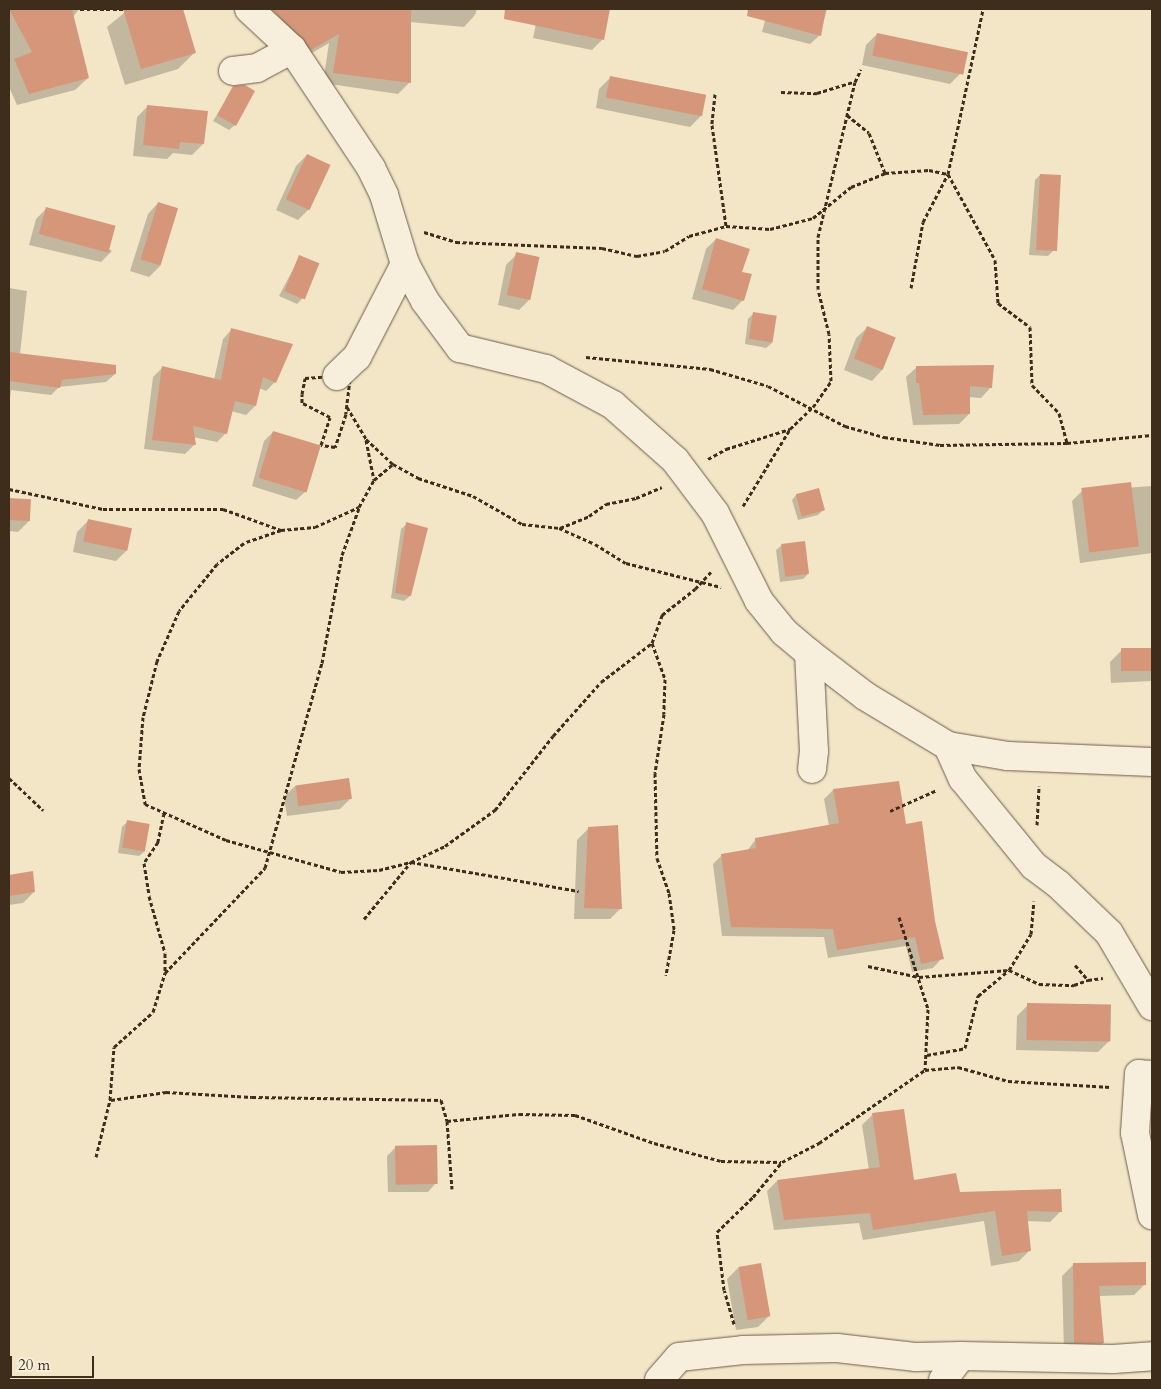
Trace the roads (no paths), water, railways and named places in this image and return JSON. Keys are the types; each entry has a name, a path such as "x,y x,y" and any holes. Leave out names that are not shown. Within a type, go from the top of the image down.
{"street":[{"path":"249,9 292,49 371,168 392,222 405,264 425,301 460,348 546,369 613,405 684,472 715,513 759,601 784,632 809,653 865,696 948,746 1041,758 1152,762"},
{"path":"233,71 257,68 292,49"},
{"path":"337,376 357,357 405,264"},
{"path":"809,653 814,751 812,769"},
{"path":"948,746 963,779 1034,866 1059,885 1109,933 1152,1006"},
{"path":"1146,1075 1134,1132 1152,1215"},
{"path":"659,1380 679,1357 742,1350 837,1348 916,1357 1113,1359 1152,1356"},
{"path":"943,1380 961,1356"}]}
